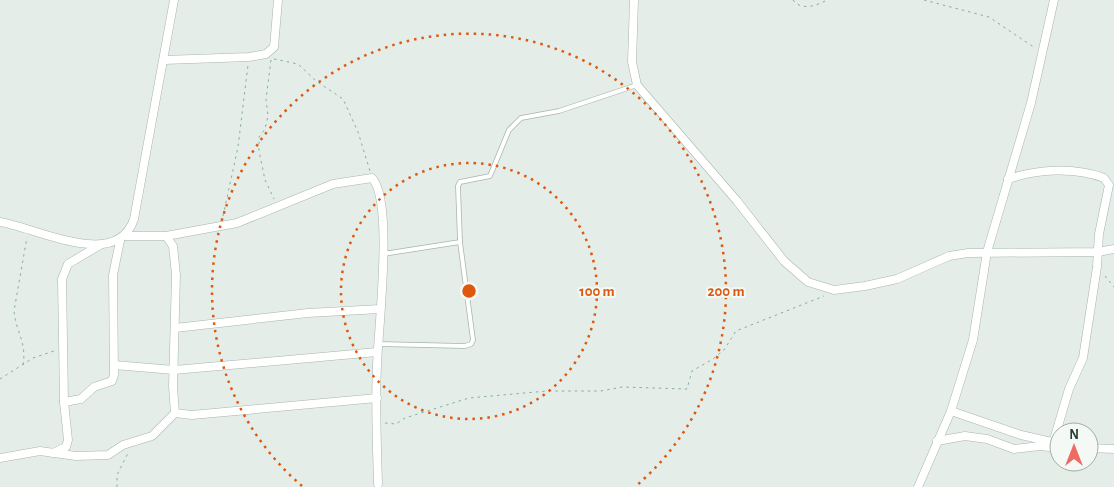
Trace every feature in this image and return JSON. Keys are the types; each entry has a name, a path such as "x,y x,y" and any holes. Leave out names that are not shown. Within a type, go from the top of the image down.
{"street":[{"path":"64,402 81,399 94,387 112,381 114,364 113,275 123,238 134,219 174,0"},
{"path":"164,60 249,57 266,54 274,47 278,0"},
{"path":"634,0 632,54 637,85 737,201 784,261 808,282 834,290 897,279 949,256 987,252 1098,252 1114,249"},
{"path":"918,487 951,411 973,340 987,252 1024,128 1054,0"},
{"path":"1008,179 1035,171 1078,172 1104,178 1108,184 1108,193 1101,219 1097,267 1083,358 1069,389 1062,422"},
{"path":"0,222 76,243 100,244 123,238 166,236 221,227 237,223 333,184 353,179 372,178 381,194 383,254 378,348 378,484"},
{"path":"166,236 175,254 173,387 176,413"},
{"path":"53,453 68,444 64,402 62,279 66,268 100,244"},
{"path":"175,328 308,313 380,309"},
{"path":"114,364 174,370 378,348"},
{"path":"0,458 33,452 76,456 105,455 157,432 176,413 192,415 377,398"},
{"path":"951,411 1049,442"},
{"path":"937,441 965,436 987,439 1014,449 1049,445"},
{"path":"1099,449 1114,449"}],"lane":[{"path":"378,348 465,346 471,344 473,340 460,242 458,186 460,182 467,179 490,176 509,130 521,118 559,111 637,85"},
{"path":"383,254 460,242"}],"path":[{"path":"792,0 800,6 806,7 827,0"},
{"path":"924,0 989,17 1042,53"},
{"path":"259,56 298,64 316,81 343,99 355,125 372,178"},
{"path":"221,227 238,147 249,57"},
{"path":"271,58 266,99 268,116 265,129 259,137 259,152 265,180 277,206"},
{"path":"23,365 25,348 15,322 14,312 29,229"},
{"path":"1097,267 1114,287"},
{"path":"378,420 396,424 405,418 469,398 546,391 601,391 622,387 687,388 692,371 724,350 736,331 749,327 757,321 780,315 834,290"},
{"path":"0,379 33,358 47,355 62,345"},
{"path":"116,487 117,476 134,441"}]}
